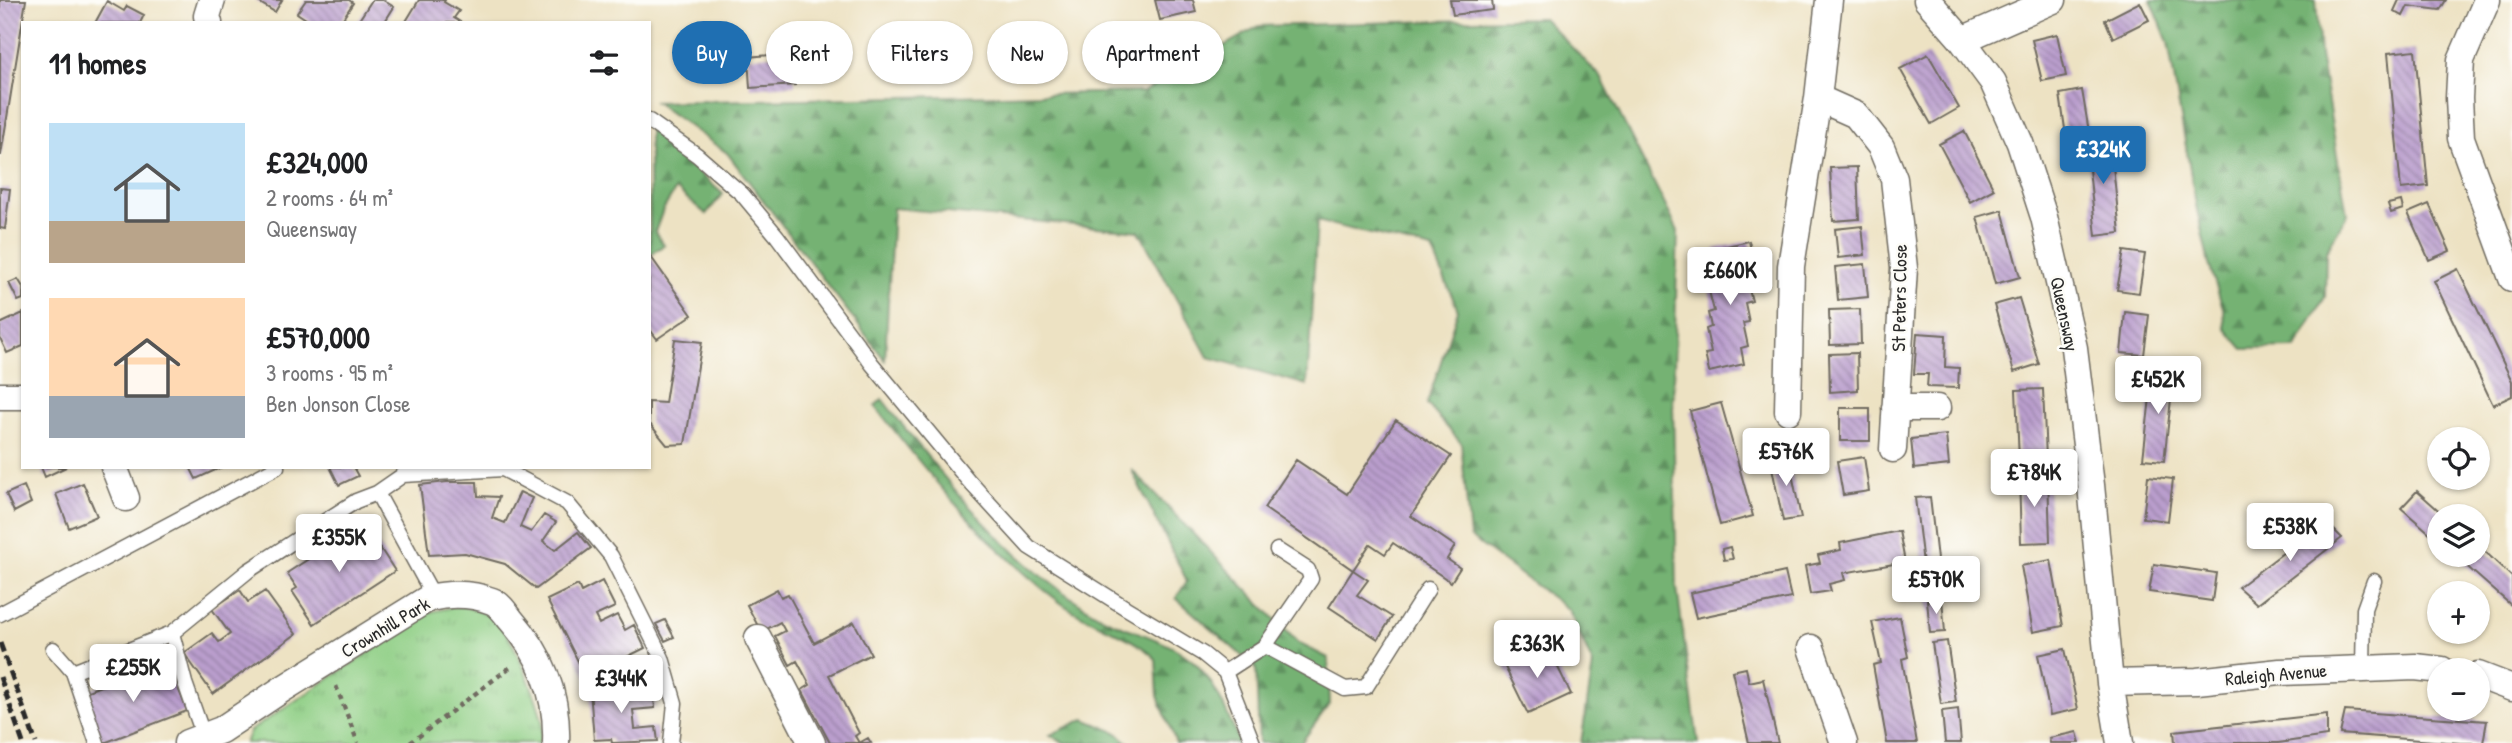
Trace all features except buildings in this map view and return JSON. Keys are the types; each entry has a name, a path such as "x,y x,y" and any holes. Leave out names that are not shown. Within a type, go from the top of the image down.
{"street":[{"path":"208,21 207,16 212,0"},
{"path":"1788,411 1791,266 1818,99 1829,0"},
{"name":"Queensway","path":"1927,0 1962,40 1993,82 2020,143 2044,216 2074,348 2091,485 2110,683 2120,743"},
{"path":"1962,40 2053,0"},
{"path":"2487,0 2461,60 2461,138 2512,278"},
{"name":"St Peters Close","path":"1818,99 1856,115 1881,147 1894,178 1903,268 1893,449"},
{"path":"0,396 21,396"},
{"path":"1895,408 1937,408"},
{"path":"115,469 126,498"},
{"name":"Crownhill Park","path":"209,738 429,598 450,593 495,602 526,637 547,677 554,701 556,743"},
{"path":"758,638 812,743"},
{"path":"1811,649 1844,743"},
{"name":"Raleigh Avenue","path":"2110,683 2197,681 2280,672 2427,668"},
{"path":"2490,680 2512,688"}],"lane":[{"path":"651,122 697,155 741,194 777,236 872,364 968,480 1030,547 1203,654 1226,672 1253,743"},
{"path":"0,614 273,469"},
{"path":"73,671 172,634 248,571 403,475 503,469 567,503 611,556 662,658 675,703 671,743"},
{"path":"377,493 434,597"},
{"path":"1226,672 1265,646 1311,579 1308,570 1277,550"},
{"path":"2363,669 2364,609 2374,581"},
{"path":"1265,646 1345,689 1366,687 1428,589"},
{"path":"172,634 185,683 209,738"},
{"path":"53,649 73,671 97,743"}],"path":[{"path":"410,743 534,652"},
{"path":"325,663 358,743"}],"green space":[{"path":"2151,0 2316,0 2320,55 2347,214 2326,252 2325,297 2296,348 2243,349 2225,328 2224,311 2209,264 2196,205 2168,42"},
{"path":"1543,18 1601,77 1678,231 1673,403 1677,588 1698,743 1581,743 1593,665 1569,610 1470,537 1461,443 1427,404 1458,310 1432,249 1317,221 1307,385 1208,357 1139,231 893,208 885,360 727,153 655,102 1143,92 1157,84 1224,84 1224,46 1259,26"},
{"path":"651,131 723,194 706,214 676,189 663,210 655,232 664,245 651,254"},
{"path":"882,399 975,513 1039,574 1091,611 1167,644 1196,664 1216,691 1240,743 1176,743 1158,696 1156,659 1135,643 1061,603 1009,559 961,510 896,433 875,406"},
{"path":"1131,469 1298,643 1328,658 1330,703 1301,743 1259,743 1256,668 1176,598 1187,581"},
{"path":"458,606 489,616 498,622 511,641 540,711 540,743 245,743 250,731 430,612"},
{"path":"1084,719 1116,732 1129,743 1065,743 1050,735"}],"railway":[{"path":"0,643 36,743"},
{"path":"0,677 23,743"}]}
